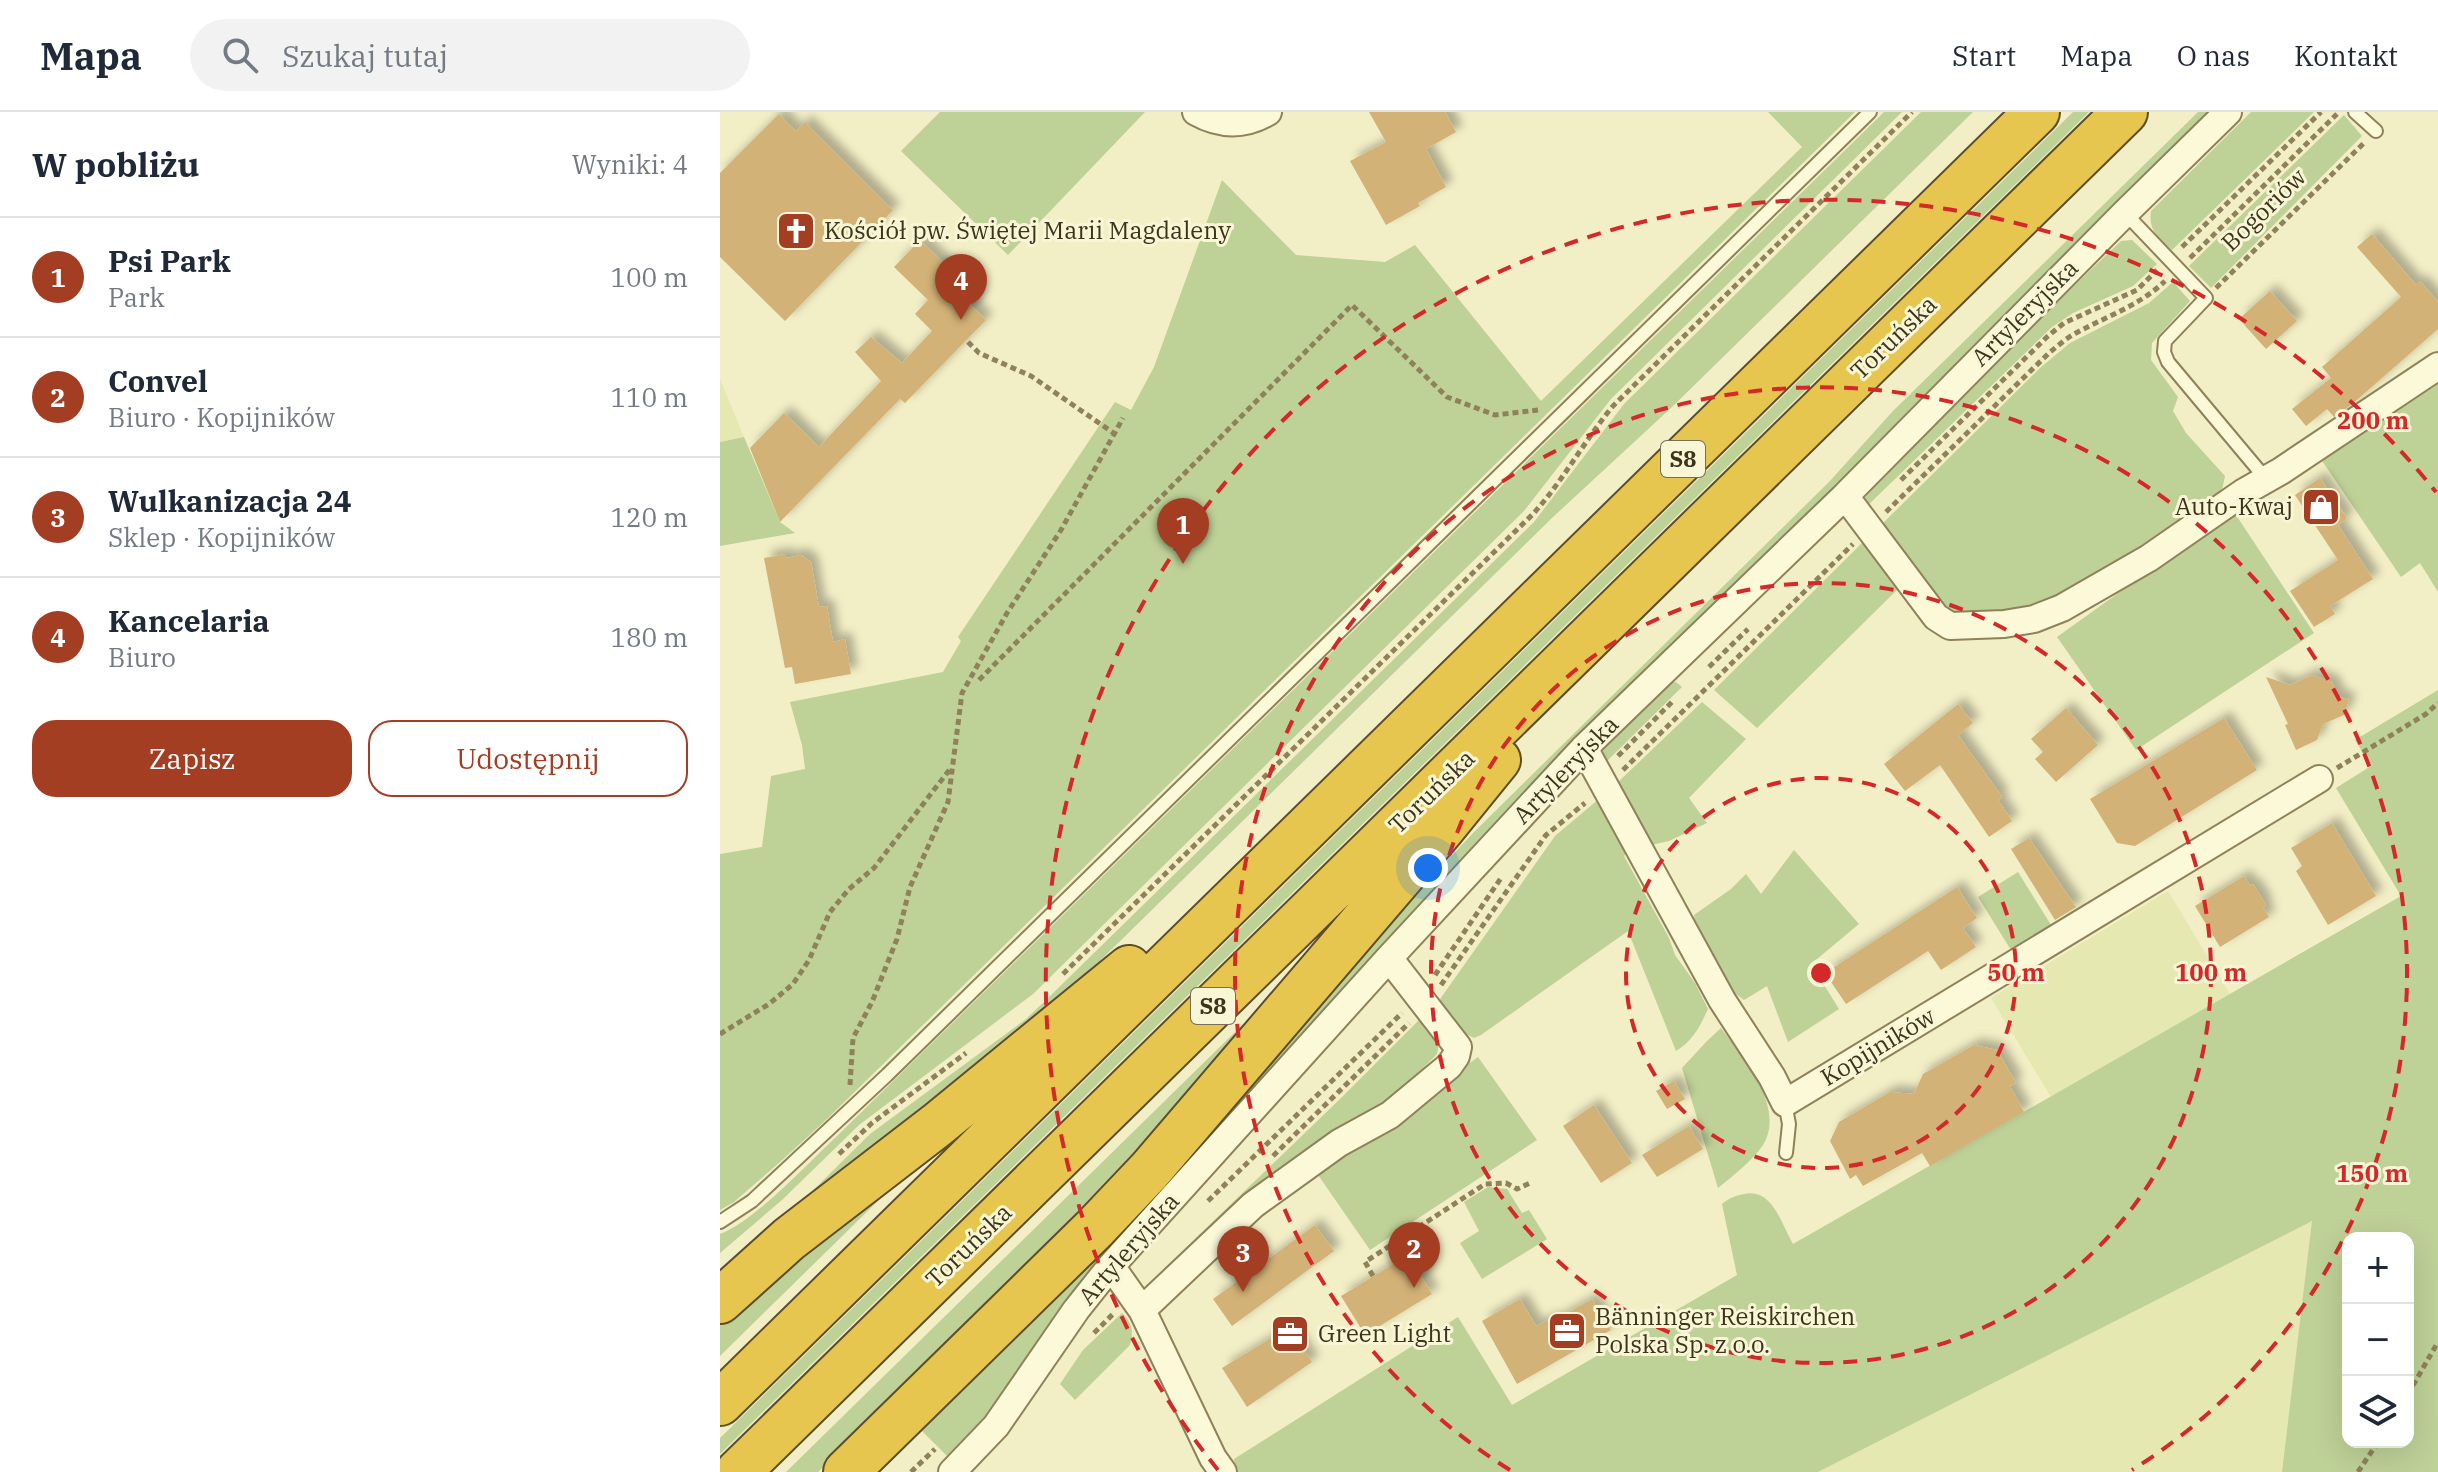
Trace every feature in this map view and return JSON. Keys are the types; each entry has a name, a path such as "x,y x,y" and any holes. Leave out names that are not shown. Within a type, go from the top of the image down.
{"highway":[{"name":"S8","path":"720,1403 2037,112"},
{"name":"Toruńska","path":"738,1472 2125,112"},
{"path":"846,1472 1149,1171 1442,829 1597,641 1688,541"},
{"path":"720,1301 789,1239 959,1107 1249,873 1344,791"}],"street":[{"path":"1196,112 1224,123 1246,122 1268,112"},
{"name":"Artyleryjska","path":"952,1472 996,1426 1076,1310 1111,1266 1584,748 1845,496 2228,112"},
{"path":"1845,496 1936,617 1950,626 2004,624 2034,619 2062,608 2149,558 2438,366"},
{"path":"1584,748 1722,1000 1772,1077 1785,1103"},
{"name":"Kopijników","path":"1785,1103 2319,779"},
{"path":"1137,1302 1253,1205 1339,1143 1390,1115 1449,1066 1458,1047 1389,958"},
{"path":"1111,1266 1137,1302 1213,1458 1223,1472"}],"lane":[{"path":"720,1222 752,1201 848,1110 1870,112"},
{"path":"2355,112 2376,131"},
{"path":"2125,213 2206,298 2165,341 2164,352 2168,362 2266,479"},
{"path":"1785,1103 1789,1124 1786,1153"}],"path":[{"path":"1062,975 1533,514 1613,406 1912,112"},
{"path":"1267,1162 1426,1006 1546,835 1605,787 2050,352 2072,334 2151,295 2339,112"},
{"name":"Bogoriów","path":"2206,298 2376,131"},
{"path":"979,680 1352,305 1447,397 1495,415 1567,408"},
{"path":"968,342 979,353 1031,376 1115,434"},
{"path":"848,1110 853,1038 872,1002 897,939 910,887 948,802 962,693 1007,613 1061,530 1123,418"},
{"path":"2319,779 2426,714 2438,703"},
{"path":"720,1034 769,1004 793,984 809,960 830,912 849,889 874,868 952,764"},
{"path":"831,1162 872,1123 978,1045"},
{"path":"1373,1276 1365,1262 1485,1184 1506,1183 1517,1189 1532,1182"},
{"path":"1090,1337 1137,1302"},
{"path":"2414,1384 2438,1342"},
{"path":"911,1472 939,1445"},
{"path":"2358,1472 2374,1448"}],"green space":[{"path":"940,112 1145,112 1008,255 901,151"},
{"path":"1768,112 1855,112 826,1120 734,1202 720,1210 720,854 762,847 771,776 805,769 790,702 943,672 961,641 958,637 1115,402 1131,410 1154,367 1222,180 1296,255 1385,262 1415,245 1541,401 1802,147"},
{"path":"1884,112 1902,112 1611,399 1524,511 1033,994 859,1125 782,1200 720,1253 720,1234 749,1217 797,1175"},
{"path":"1921,112 1973,112 1671,408 1553,517 1062,998 1026,1031 791,1212 870,1134 1026,1019 1046,1000 1534,522 1624,404"},
{"path":"2073,112 2089,112 720,1454 720,1438"},
{"path":"2198,112 2217,112 1562,753 950,1459 922,1431 880,1472 866,1472 1175,1171 1411,899 1474,832 1829,482 1893,411"},
{"path":"2251,112 2314,112 2172,250 2153,229 2151,211"},
{"path":"2344,115 2362,136 2211,288 2189,266"},
{"path":"2132,240 2157,264 2133,286 2073,313 2052,327 1864,509 1867,494 2014,343 2121,241"},
{"path":"2173,282 2190,301 2152,343 2151,360 2178,397 2173,411 2186,433 2225,476 2222,490 2209,505 2180,527 2064,595 2007,614 1976,616 1943,609 1879,527 2040,368 2070,343 2149,303"},
{"path":"720,379 744,437 720,442"},
{"path":"2438,379 2438,592 2420,563 2401,577 2318,455"},
{"path":"744,437 780,522 795,533 720,546 720,442"},
{"path":"2236,515 2314,633 2136,750 2057,637 2170,556"},
{"path":"1866,539 1901,586 1757,728 1714,690"},
{"path":"1670,682 1682,687 1604,764 1603,751 1607,743"},
{"path":"2438,690 2438,1472 2282,1472 2312,1221 1818,1472 1237,1472 1234,1459 1458,1317 1512,1405 1737,1275 1722,1204 1730,1199 1744,1194 1762,1196 1775,1209 1793,1244 2401,896 2336,788 2371,766 2355,740"},
{"path":"1702,702 1746,739 1689,798 1707,823 1669,841 1651,845 1615,785"},
{"path":"1600,798 1628,851 1624,856 1669,938 1675,955 1695,983 1708,1009 1699,1027 1687,1043 1676,1051 1628,931 1481,1035 1474,1038 1455,1029 1438,1002 1555,836"},
{"path":"1794,850 1859,924 1811,964 1839,1009 1788,1042 1767,986 1744,1000 1723,984 1696,928 1694,915 1731,889 1746,874 1761,894"},
{"path":"2018,872 2051,925 2011,950 1978,897"},
{"path":"2168,891 2230,994 2051,1097 1991,998"},
{"path":"1333,936 1196,1090 987,1306 818,1472 786,1472"},
{"path":"1421,1018 1439,1043 1437,1054 1382,1110 1361,1121 1337,1128 1155,1285 1147,1285 1339,1100"},
{"path":"1721,1028 1759,1083 1766,1099 1769,1130 1763,1145 1718,1188 1682,1068"},
{"path":"1478,1057 1537,1140 1370,1250 1316,1172"},
{"path":"907,1170 720,1356 720,1324 764,1281"},
{"path":"1488,1187 1507,1189 1522,1213 1529,1210 1547,1239 1482,1279 1460,1243 1479,1231 1464,1202"},
{"path":"2313,1220 2282,1472 1818,1472"},
{"path":"1122,1313 1131,1327 1130,1345 1075,1400 1060,1384 1083,1350"}],"building":[{"path":"1369,112 1445,112 1456,132 1426,149 1446,187 1386,225 1350,161 1386,142"},
{"name":"Kościół pw. Świętej Marii Magdaleny","path":"779,114 796,131 805,122 893,210 785,321 720,257 720,173"},
{"path":"2372,234 2416,285 2420,281 2438,302 2438,329 2351,405 2334,417 2327,409 2306,426 2292,409 2331,378 2322,367 2401,297 2357,247"},
{"path":"920,240 973,292 965,300 986,320 905,403 900,399 780,522 750,448 784,413 819,447 881,381 855,352 871,337 902,363 932,331 915,314 928,300 894,267"},
{"path":"2270,291 2297,321 2266,349 2239,319"},
{"path":"2320,478 2347,518 2338,525 2373,579 2330,606 2335,614 2314,627 2290,591 2338,560 2295,495"},
{"path":"786,554 786,558 801,555 811,562 819,607 827,606 833,642 845,639 851,674 795,684 792,667 785,668 764,558"},
{"path":"2312,675 2332,682 2338,696 2349,700 2344,715 2323,724 2317,740 2296,750 2285,725 2288,724 2266,677 2290,685"},
{"path":"1958,704 1973,723 1958,735 2002,797 1998,800 2012,821 1989,837 1940,765 1905,791 1884,764"},
{"path":"2066,708 2098,745 2056,782 2035,759 2043,752 2031,739"},
{"path":"2224,718 2257,770 2135,846 2117,843 2090,799"},
{"path":"2332,823 2376,896 2328,925 2296,871 2302,866 2291,848"},
{"path":"2029,838 2076,907 2055,920 2011,849"},
{"path":"2244,876 2266,905 2263,907 2269,917 2220,947 2195,906"},
{"path":"1957,887 1977,918 1963,928 1976,947 1941,970 1928,951 1846,1004 1825,973"},
{"path":"1974,1045 1997,1050 2016,1083 2010,1086 2024,1112 1930,1166 1922,1153 1863,1186 1856,1175 1850,1179 1830,1141 1839,1122 1890,1092 1914,1094 1923,1074"},
{"path":"1674,1081 1685,1099 1667,1109 1656,1091"},
{"path":"1594,1105 1632,1163 1601,1183 1563,1126"},
{"path":"1689,1126 1703,1149 1657,1177 1642,1155"},
{"path":"1315,1225 1334,1251 1232,1326 1213,1299"},
{"path":"1408,1255 1432,1294 1365,1335 1341,1296"},
{"path":"1520,1299 1536,1326 1555,1320 1592,1299 1611,1330 1517,1384 1482,1321"},
{"path":"1289,1327 1312,1362 1247,1407 1222,1368"}],"place":[{"name":"Kościół pw. Świętej Marii Magdaleny","path":"796,231"},
{"name":"Kancelaria","path":"961,320"},
{"name":"Auto-Kwaj","path":"2321,507"},
{"name":"Psi Park","path":"1183,564"},
{"name":"Convel","path":"1414,1288"},
{"name":"Wulkanizacja 24","path":"1243,1292"},
{"name":"Bänninger Reiskirchen Polska Sp. z o.o.","path":"1567,1331"},
{"name":"Green Light","path":"1290,1334"}]}
